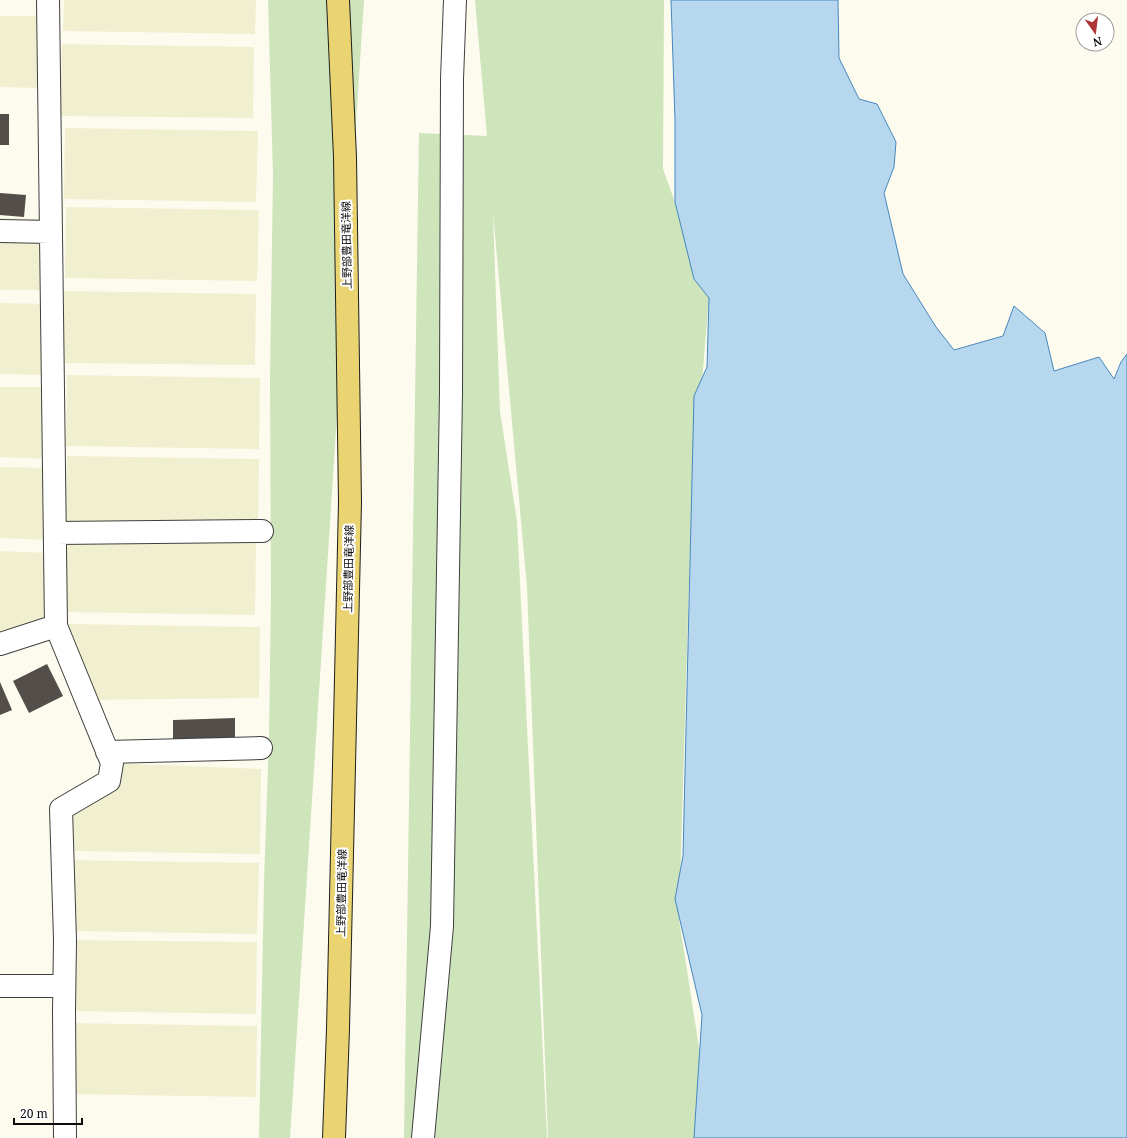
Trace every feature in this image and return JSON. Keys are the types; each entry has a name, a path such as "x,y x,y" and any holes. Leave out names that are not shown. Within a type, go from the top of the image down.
{"main road":[{"name":"上野部豊田竜洋線","path":"334,1138 338,1029 350,502 345,165 338,0"}],"street":[{"path":"48,0 56,626 112,763 109,781 61,809 65,940 64,986 66,1138"},
{"path":"423,1138 442,926 451,400 452,78 455,0"},
{"path":"0,231 51,232"},
{"path":"55,533 262,531"},
{"path":"0,644 56,626"},
{"path":"107,752 261,748"},
{"path":"0,986 64,986"}],"green space":[{"path":"64,0 256,0 255,34 63,31"},
{"path":"268,0 364,0 290,1138 259,1138 271,593 270,379 273,174"},
{"path":"475,0 664,0 663,169 709,297 691,515 679,919 700,1054 700,1138 548,1138 527,587 493,213 500,412 517,521 547,1138 404,1138 419,133 487,136"},
{"path":"0,16 42,16 41,88 0,87"},
{"path":"62,44 254,47 253,118 60,116"},
{"path":"65,128 258,131 256,202 64,199"},
{"path":"66,207 259,210 257,281 65,278"},
{"path":"0,218 50,219 49,290 0,290"},
{"path":"64,291 256,294 255,365 62,363"},
{"path":"0,303 48,304 46,375 0,374"},
{"path":"67,375 260,378 259,449 66,446"},
{"path":"0,387 52,387 50,459 0,457"},
{"path":"67,456 259,459 258,530 65,527"},
{"path":"0,467 51,468 49,540 0,538"},
{"path":"64,540 256,543 255,615 63,612"},
{"path":"0,551 48,553 47,624 0,642"},
{"path":"68,624 260,627 259,698 86,700 71,662"},
{"path":"112,763 261,769 260,854 68,851 61,809"},
{"path":"66,860 259,863 257,934 65,931"},
{"path":"65,940 257,942 256,1014 64,1011"},
{"path":"65,1023 257,1026 256,1097 64,1094"}],"water":[{"path":"671,0 838,0 839,58 859,99 877,104 896,142 894,167 884,193 903,274 936,327 954,350 1003,336 1014,306 1045,333 1054,371 1099,357 1114,379 1121,362 1127,354 1127,1138 694,1138 702,1015 675,899 683,856 694,396 707,367 709,298 694,279 675,202 675,120"}],"building":[{"path":"0,114 9,114 9,145 0,145"},
{"path":"0,193 26,195 24,217 0,215"},
{"path":"47,664 63,696 29,713 13,681"},
{"path":"0,682 12,710 0,715"},
{"path":"235,718 235,740 173,742 173,720"}]}
